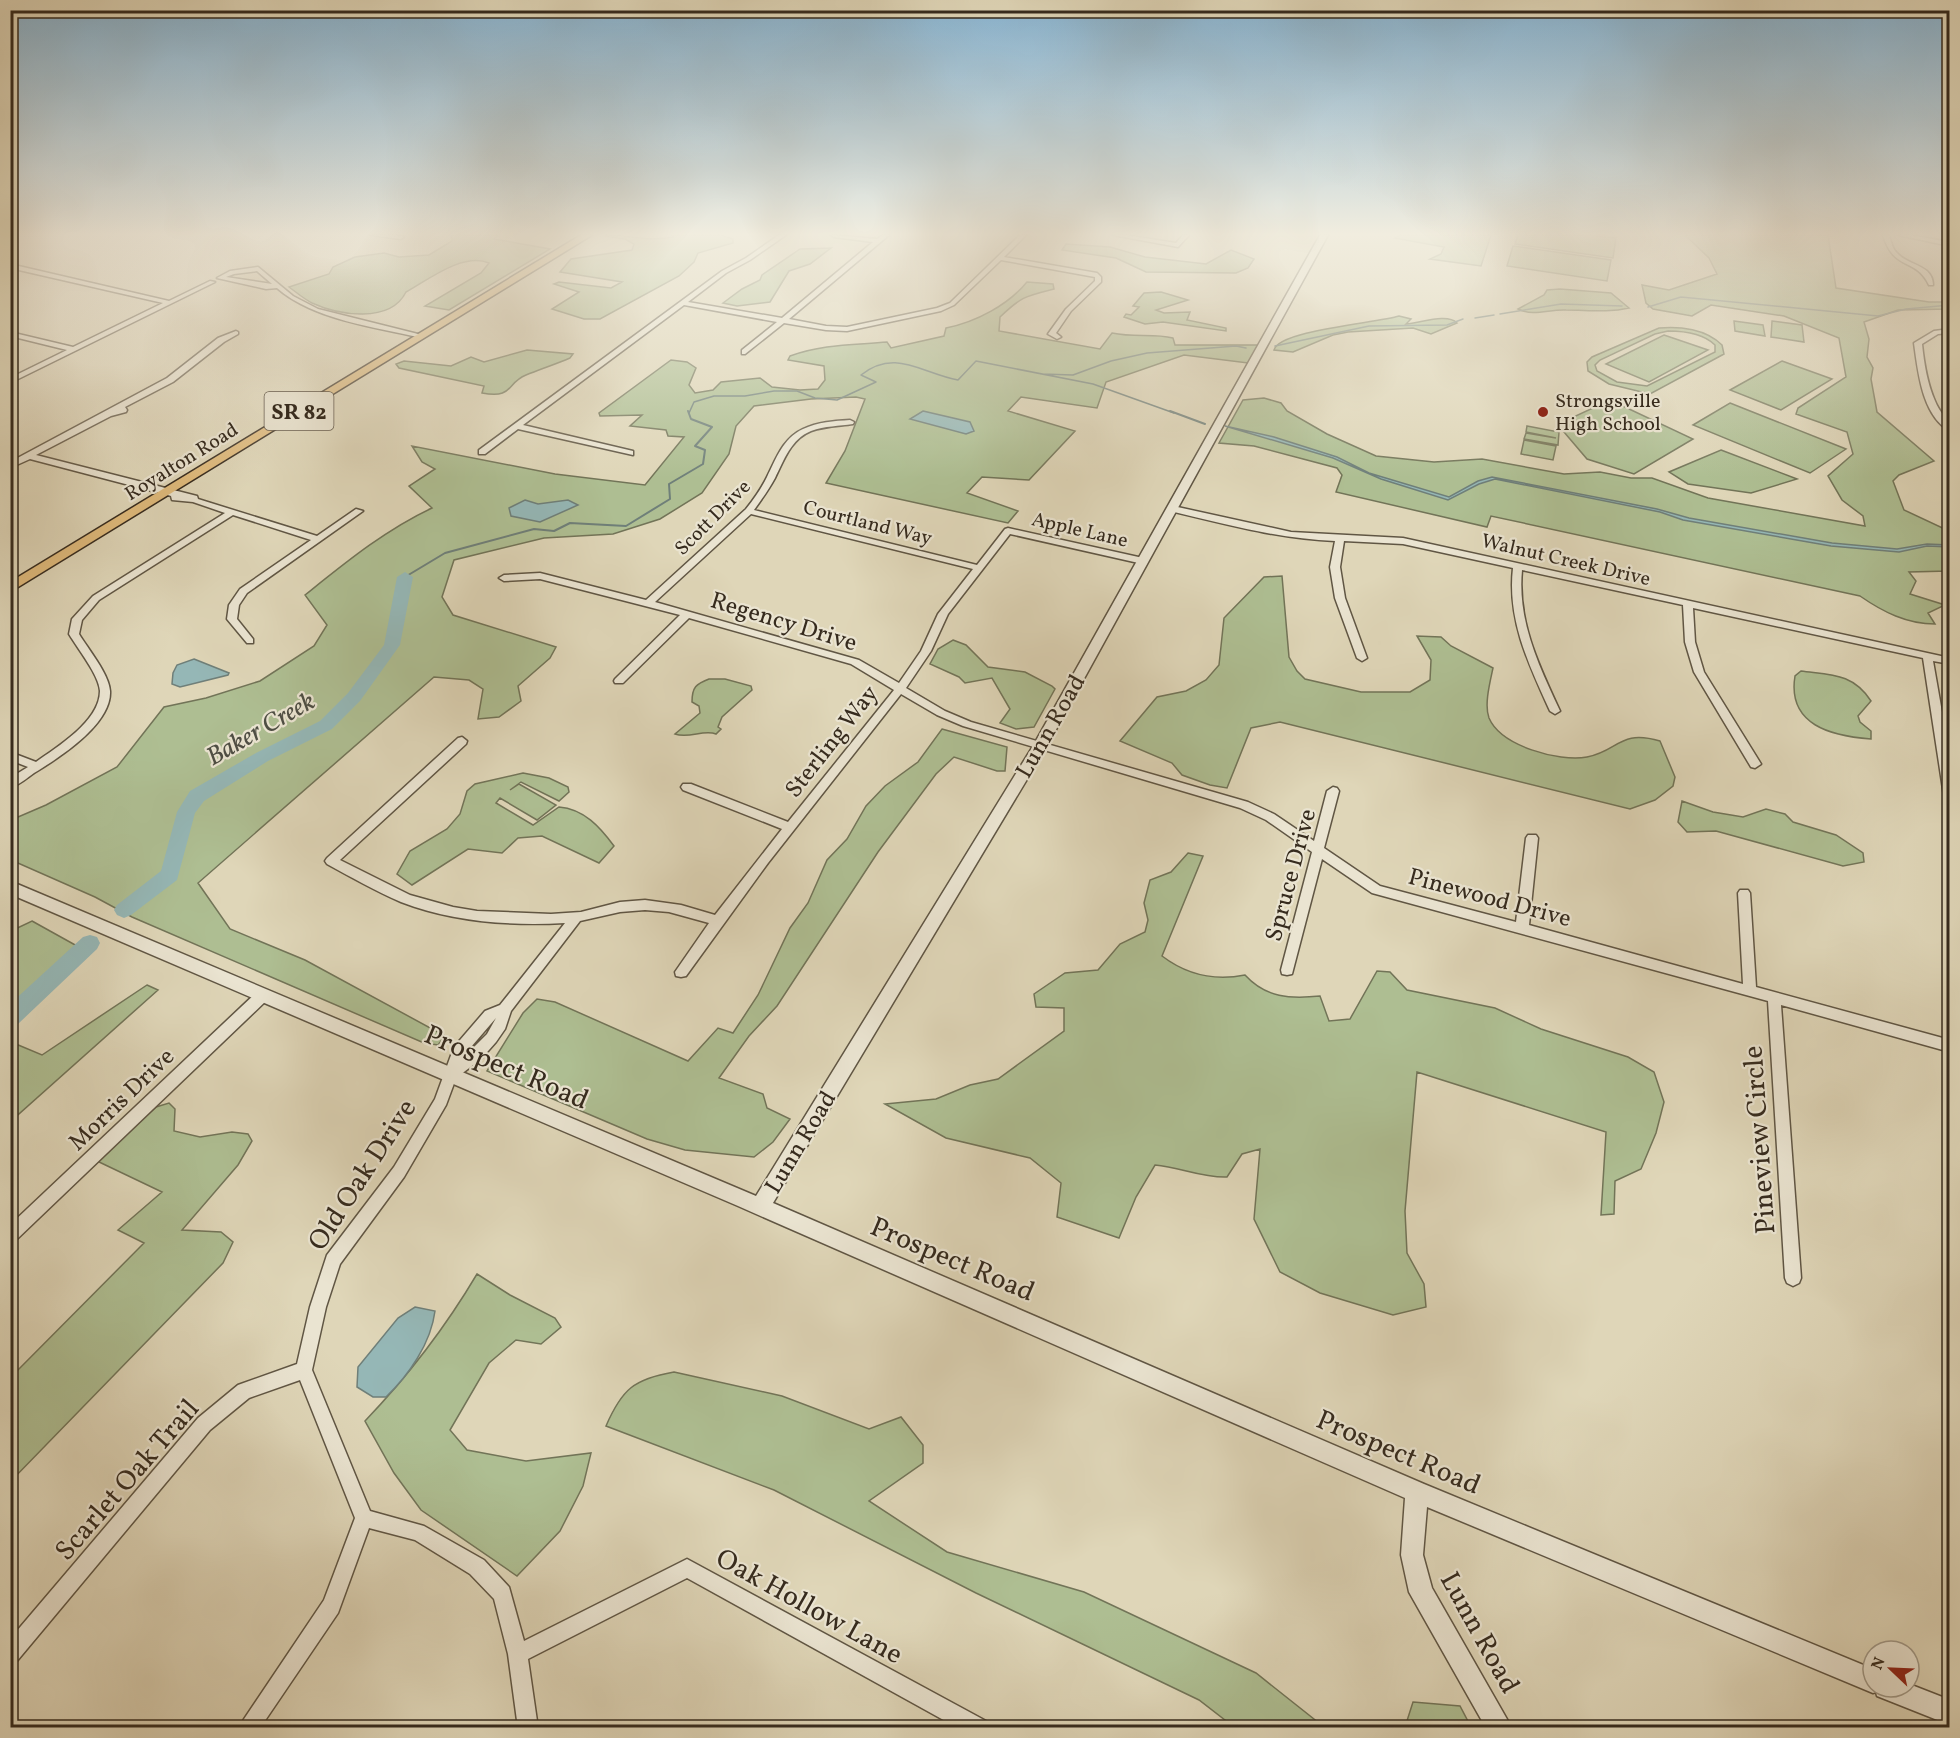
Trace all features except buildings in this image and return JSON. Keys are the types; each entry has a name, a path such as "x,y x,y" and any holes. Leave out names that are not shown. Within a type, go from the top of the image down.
{"main road":[{"name":"Royalton Road","path":"10,588 171,494 454,316"}],"street":[{"path":"10,381 144,316"},
{"path":"341,316 422,336"},
{"path":"482,452 665,316"},
{"path":"756,316 847,328 908,316"},
{"path":"745,352 789,316"},
{"path":"1058,337 1052,334 1056,324 1064,316"},
{"name":"Lunn Road","path":"760,1207 1040,746 1279,316"},
{"path":"1950,331 1936,332 1918,343 1930,396 1943,424 1950,429"},
{"path":"10,466 109,414 110,409 122,408 177,376 221,340 236,333"},
{"path":"10,334 75,350"},
{"name":"Scott Drive","path":"648,603 749,511 762,496 784,447 794,436 821,425 850,422"},
{"path":"517,426 630,453"},
{"path":"30,456 171,494 175,498 194,500 318,539"},
{"name":"Walnut Creek Drive","path":"1173,509 1291,534 1340,540 1371,538 1403,541 1950,661"},
{"path":"250,641 233,624 232,619 238,597 249,585 359,511"},
{"name":"Courtland Way","path":"749,511 979,568"},
{"path":"10,784 80,734 97,715 104,702 103,685 74,634 74,626 82,611 110,588 231,513"},
{"name":"Apple Lane","path":"1008,531 1143,561"},
{"name":"Sterling Way","path":"681,972 717,921 900,687 938,629 943,614 1008,531"},
{"path":"1340,540 1335,567 1340,598 1362,658"},
{"path":"1518,567 1517,596 1524,638 1555,711"},
{"name":"Regency Drive","path":"504,578 540,576 648,603 855,662 941,713 967,724 1040,746"},
{"path":"1688,604 1690,642 1699,672 1755,764"},
{"path":"619,681 687,614"},
{"path":"1928,658 1950,796"},
{"path":"462,741 332,861 384,889 447,911 489,917 576,918 643,904 676,906 717,921"},
{"name":"Pinewood Drive","path":"1040,746 1244,805 1270,817 1376,890 1950,1046"},
{"path":"10,756 36,766"},
{"path":"687,787 790,827"},
{"name":"Spruce Drive","path":"1287,970 1333,791"},
{"path":"1522,928 1532,838"},
{"name":"Prospect Road","path":"10,887 451,1074 1417,1492 1861,1677"},
{"path":"1744,893 1750,991"},
{"path":"451,1074 471,1060 503,1022 505,1009 576,918"},
{"name":"Morris Drive","path":"10,1236 263,994"},
{"name":"Pineview Circle","path":"1774,998 1793,1278"},
{"name":"Old Oak Drive","path":"304,1370 318,1307 333,1260 399,1172 441,1101 451,1074"},
{"path":"248,1728 332,1606 364,1518 304,1370"},
{"name":"Scarlet Oak Trail","path":"10,1654 204,1424 244,1391 304,1370"},
{"name":"Lunn Road","path":"1417,1492 1412,1555 1421,1592 1500,1728"},
{"path":"364,1518 417,1532 477,1567 502,1594 518,1654 528,1728"},
{"name":"Oak Hollow Lane","path":"518,1654 687,1569 979,1728"},
{"path":"1916,1699 1950,1713"}],"green space":[{"path":"575,316 605,316 600,319 584,319"},
{"path":"1001,316 999,331 1100,349 1112,333 1173,338 1175,345 1258,345 1248,363 1184,355 1106,382 1097,408 1021,397 1008,411 1075,431 1029,480 982,477 967,493 1018,511 1008,523 826,483 845,451 865,399 856,397 811,399 754,406 736,426 729,454 702,493 660,519 613,534 544,538 454,560 442,597 453,615 556,647 550,658 518,686 521,701 499,717 478,719 483,689 469,680 434,677 198,883 230,929 305,960 445,1036 438,1045 424,1043 132,917 95,897 11,860 11,820 46,805 117,767 164,707 206,698 260,681 314,646 327,625 305,595 382,537 432,508 409,486 435,469 422,462 412,446 555,474 645,485 684,437 668,436 666,430 630,426 642,415 600,416 599,413 671,360 687,362 696,368 689,385 695,393 713,390 721,382 760,378 772,387 818,389 825,380 824,366 788,360 790,356 826,347 887,342 891,348 944,336 946,328 980,317"},
{"path":"1188,316 1187,320 1226,328 1226,331 1163,322 1145,324 1124,317"},
{"path":"1399,316 1411,319 1406,324 1440,319 1453,320 1457,323 1431,334 1413,328 1348,332 1333,335 1293,352 1274,350 1280,343 1310,332"},
{"path":"1784,316 1881,316 1864,322 1869,339 1867,357 1873,368 1871,379 1877,412 1934,461 1899,475 1893,481 1904,510 1949,531 1949,571 1909,572 1916,581 1910,594 1945,605 1928,613 1935,624 1915,622 1896,616 1860,596 1491,516 1487,527 1336,492 1342,475 1337,468 1254,446 1219,443 1243,400 1264,398 1281,403 1287,411 1327,434 1376,456 1434,462 1482,459 1564,474 1600,472 1631,478 1652,478 1708,498 1865,526 1863,516 1842,500 1828,476 1853,454 1847,432 1796,414 1798,408 1846,377 1839,338"},
{"path":"1734,321 1763,325 1765,336 1735,331"},
{"path":"1772,321 1802,325 1804,342 1771,337"},
{"path":"1659,328 1684,328 1701,332 1722,345 1724,354 1650,394 1609,384 1588,371 1587,362 1592,357","holes":["1674,331 1705,338 1715,345 1715,352 1647,386 1617,382 1597,371 1595,365 1600,360 1655,334"]},
{"path":"1664,335 1708,350 1649,382 1606,364"},
{"path":"527,350 573,354 570,358 520,378 500,394 482,393 484,386 399,368 396,364 404,361 451,366 471,357 484,362"},
{"path":"1782,361 1832,379 1781,410 1730,390"},
{"path":"1610,400 1693,439 1634,474 1587,459 1564,432 1567,420"},
{"path":"1730,403 1846,449 1810,473 1693,425"},
{"path":"1527,426 1559,432 1558,445 1524,439 1526,433 1556,438 1526,432"},
{"path":"1524,440 1556,446 1553,460 1521,454"},
{"path":"1721,450 1797,479 1751,493 1688,484 1669,472"},
{"path":"1282,576 1289,657 1305,679 1361,692 1410,692 1430,680 1431,660 1417,636 1441,637 1451,646 1493,668 1488,693 1488,713 1495,728 1505,737 1532,750 1575,758 1598,754 1627,739 1646,738 1660,741 1675,777 1673,786 1655,800 1630,809 1280,722 1251,728 1227,788 1210,785 1182,775 1172,763 1120,741 1157,697 1186,691 1206,680 1219,665 1224,618 1264,577"},
{"path":"953,640 966,645 988,667 1025,672 1055,689 1034,727 1016,729 1000,723 1010,709 992,678 965,683 959,677 930,664 938,649"},
{"path":"1801,671 1841,677 1857,685 1871,701 1858,716 1860,722 1871,731 1871,739 1827,731 1805,717 1794,693 1795,676"},
{"path":"709,679 725,679 751,686 752,690 722,717 718,727 721,729 716,734 675,734 700,713 699,706 692,702 694,689"},
{"path":"942,729 1007,747 1005,771 997,771 954,757 936,774 878,852 777,1006 749,1036 719,1078 763,1094 767,1108 790,1119 773,1142 754,1157 685,1150 647,1139 487,1071 523,1013 537,999 555,1002 688,1061 718,1028 733,1033 758,995 790,928 808,903 827,860 847,839 866,806 885,786 918,762"},
{"path":"523,773 549,778 568,787 569,792 559,801 521,782 510,790 519,784 556,805 537,820 500,798 496,803 533,825 559,807 584,815 603,832 614,846 599,863 542,836 518,838 502,853 468,849 412,885 397,874 410,851 447,829 460,814 467,791 475,784"},
{"path":"1682,801 1713,812 1743,817 1766,809 1785,814 1793,822 1836,835 1863,853 1864,862 1843,866 1716,831 1687,832 1678,822"},
{"path":"1188,853 1203,856 1162,956 1181,968 1212,977 1245,975 1261,988 1279,995 1320,996 1329,1021 1350,1019 1377,971 1390,972 1407,990 1495,1008 1541,1029 1628,1057 1654,1072 1664,1102 1656,1133 1641,1169 1615,1181 1614,1214 1601,1215 1606,1132 1417,1072 1405,1211 1407,1253 1424,1284 1426,1307 1393,1315 1320,1293 1280,1272 1254,1219 1260,1149 1242,1154 1227,1177 1209,1176 1155,1165 1136,1197 1119,1238 1057,1217 1061,1183 1030,1158 946,1138 885,1104 936,1099 970,1085 998,1079 1064,1031 1064,1008 1036,1007 1034,994 1065,973 1098,970 1120,944 1145,932 1148,920 1144,903 1150,880 1171,872"},
{"path":"32,921 77,946 11,1011 11,931"},
{"path":"147,985 158,990 11,1121 11,1042 42,1055"},
{"path":"169,1103 175,1109 174,1131 200,1137 232,1132 248,1134 252,1141 238,1165 182,1230 221,1232 233,1242 223,1263 11,1481 10,1378 144,1243 118,1230 162,1192 97,1161 156,1107"},
{"path":"477,1274 510,1295 555,1318 561,1327 541,1344 516,1340 489,1363 450,1430 467,1450 526,1461 591,1453 583,1486 560,1531 517,1576 421,1510 394,1473 365,1421 425,1351"},
{"path":"674,1372 782,1396 869,1429 901,1417 923,1445 923,1463 869,1501 947,1552 1084,1592 1256,1673 1324,1727 1234,1727 1199,1700 976,1593 774,1490 606,1426 618,1403 631,1388 649,1378"},
{"path":"1413,1702 1460,1706 1471,1727 1405,1727"}],"water":[{"path":"923,411 970,422 974,431 966,434 910,419"},
{"path":"1225,426 1274,437 1337,457 1369,473 1449,497 1478,481 1492,477 1657,509 1689,518 1832,543 1897,549 1927,544 1949,545 1949,547 1927,546 1899,552 1831,546 1683,520 1660,512 1495,479 1479,484 1448,500 1381,479 1333,458"},
{"path":"525,500 538,504 568,500 578,505 540,522 511,516 509,508"},
{"path":"194,659 229,673 180,687 172,684 173,673 177,665"},
{"path":"415,1307 435,1311 424,1346 411,1369 386,1397 373,1397 357,1387 358,1367 398,1318"}],"waterway":[{"path":"1475,318 1487,316"},
{"path":"1275,346 1369,326 1447,325 1463,319"},
{"path":"1042,374 1073,375 1111,361 1147,353 1236,346 1246,348"},
{"path":"689,413 694,402 714,396 745,396 774,391 797,391 815,398 837,400 876,382 861,375 885,363 908,365 958,380 976,361 1042,374"},
{"path":"1042,374 1093,384 1174,413"},
{"path":"405,577 445,553 534,529 554,531 570,523 626,526 670,499 669,484 703,464 705,450 695,446 712,427 691,419 688,411"},
{"path":"1170,411 1205,424"},
{"name":"Baker Creek","path":"124,910 170,875 186,812 197,796 262,757 326,725 354,697 392,645 405,577"},
{"name":"Baker Creek","path":"10,1018 90,943"}],"place":[{"name":"Strongsville High School","path":"1543,412"}]}
